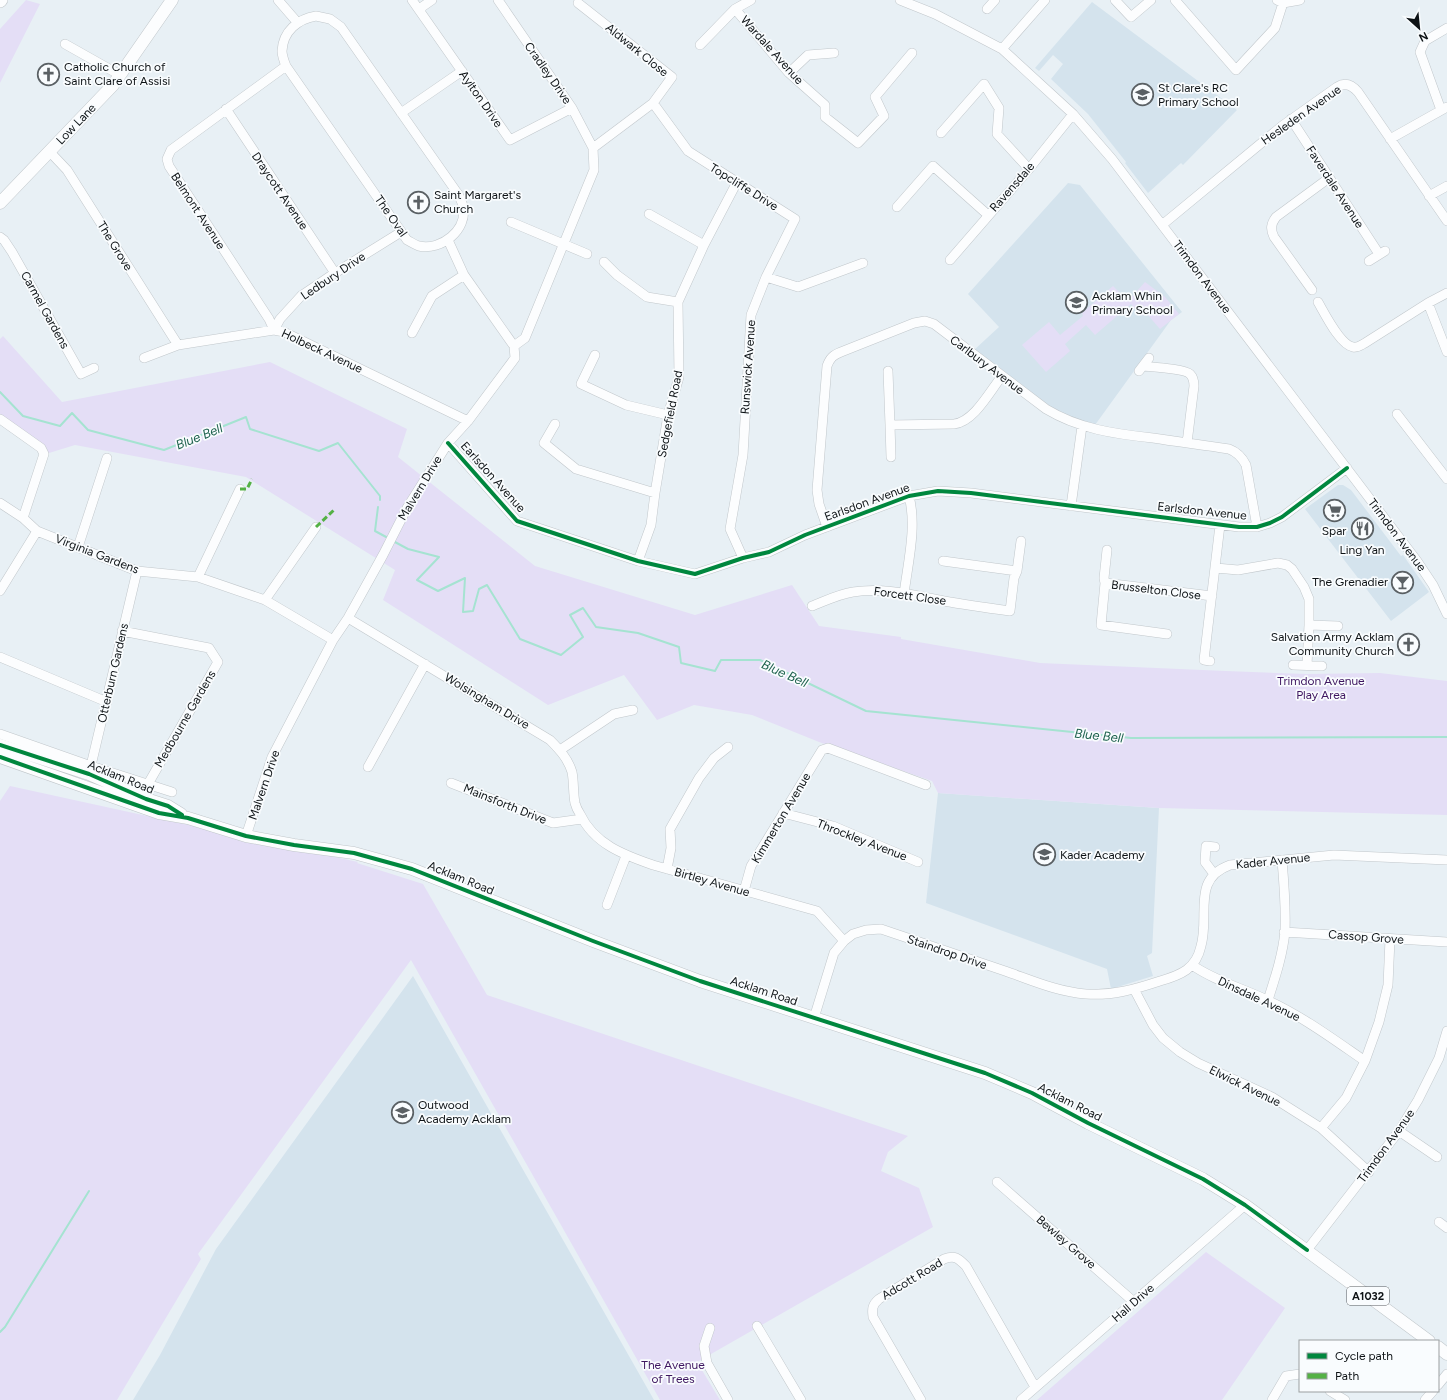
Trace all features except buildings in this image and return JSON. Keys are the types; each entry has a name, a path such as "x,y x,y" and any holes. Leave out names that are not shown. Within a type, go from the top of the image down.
{"main road":[{"name":"Low Lane","path":"0,203 108,90 172,0"},
{"name":"Acklam Road","path":"0,745 90,770 146,799 168,806 188,818"},
{"name":"Acklam Road","path":"0,757 160,813 188,818 246,836 294,845 354,853 412,869 593,941 692,978 986,1073 1032,1093 1088,1123 1203,1179 1245,1205 1428,1340"},
{"path":"1439,1348 1447,1354"}],"street":[{"path":"278,0 298,22 306,17 316,16 330,18 341,27 458,194 463,207 462,222 448,240 464,275 514,346"},
{"name":"Aylton Drive","path":"412,0 510,140 572,108"},
{"path":"419,9 432,0"},
{"name":"Cradley Drive","path":"498,0 572,108 593,148"},
{"path":"700,45 735,9 751,0"},
{"name":"Trimdon Avenue","path":"900,0 935,14 1002,48 1073,114 1112,159 1426,573 1447,614"},
{"path":"986,9 995,0"},
{"path":"1002,48 1045,0"},
{"path":"1114,0 1131,17 1151,0"},
{"path":"1175,0 1236,70 1275,28 1280,2 1300,0"},
{"name":"Aldwark Close","path":"578,3 672,77 654,103"},
{"name":"Wardale Avenue","path":"735,9 789,73 825,105 825,117 858,143 884,116 875,97 912,53"},
{"name":"The Oval","path":"298,22 284,38 282,52 286,66 407,240 419,246 436,246 448,240"},
{"path":"1390,139 1444,109 1420,52 1425,41 1447,28"},
{"path":"65,44 120,75"},
{"path":"789,73 808,55 834,53"},
{"name":"Belmont Avenue","path":"274,330 265,312 169,166 166,159 171,150 286,66"},
{"path":"401,113 462,71"},
{"path":"941,133 984,84 999,108 997,134 1029,169"},
{"name":"Hesleden Avenue","path":"1162,225 1291,119 1340,85 1349,85 1358,92 1447,221"},
{"path":"593,148 654,103"},
{"name":"Topcliffe Drive","path":"654,103 688,152 795,218 766,277"},
{"name":"Draycott Avenue","path":"226,109 335,273"},
{"name":"Ravensdale","path":"950,260 1029,169 1073,114"},
{"name":"Faverdale Avenue","path":"1291,119 1329,178 1382,253 1369,261"},
{"name":"Malvern Drive","path":"246,836 272,757 333,640 348,618 383,556 407,508 448,442 468,421 514,358 514,346 525,338 565,244 594,170 593,148"},
{"name":"The Grove","path":"49,151 67,170 178,344"},
{"path":"898,207 933,166 988,215"},
{"path":"1313,290 1274,237 1271,228 1273,221 1276,218 1329,178"},
{"name":"Sedgefield Road","path":"638,561 651,525 668,415 680,377 678,302 704,245 738,182"},
{"path":"1429,196 1447,186"},
{"path":"649,214 704,245"},
{"path":"511,222 587,254"},
{"name":"Ledbury Drive","path":"274,330 280,319 301,296 401,232"},
{"name":"Carmel Gardens","path":"0,237 4,240 12,252 81,374 94,368"},
{"path":"604,262 617,275 647,297 678,302"},
{"path":"766,277 798,287 863,263"},
{"path":"412,333 432,296 464,275"},
{"name":"Runswick Avenue","path":"743,558 730,529 743,455 751,315 766,277"},
{"path":"1318,302 1342,340 1348,345 1354,347 1365,343 1428,303 1447,293"},
{"path":"1428,303 1447,352"},
{"name":"Carlbury Avenue","path":"827,527 817,490 827,366 831,358 848,349 914,323 925,321 934,324 1002,376 1063,419 1082,426 1107,432 1229,449 1240,455 1244,460 1248,472 1257,527"},
{"name":"Holbeck Avenue","path":"144,358 178,344 274,330 284,332 468,421"},
{"path":"595,355 581,384 626,404 668,415"},
{"path":"1144,365 1183,371 1193,377 1194,386 1187,443"},
{"path":"888,371 891,380 891,457"},
{"path":"890,425 954,424 964,422 974,413 1002,376"},
{"path":"1397,414 1447,479"},
{"path":"0,419 41,448 44,454 23,518"},
{"path":"1408,428 1416,422"},
{"path":"555,424 544,443 576,469 655,492"},
{"path":"1071,506 1082,426"},
{"name":"Earlsdon Avenue","path":"448,442 517,521 638,561 695,574 743,558 769,552 791,541 909,496 938,492 953,492 1220,525 1257,527 1270,524 1282,517 1347,468"},
{"path":"78,548 107,458"},
{"path":"198,577 240,489"},
{"path":"904,594 913,526 912,505 909,496"},
{"name":"Virginia Gardens","path":"0,503 23,518 37,531 78,548 137,571 198,577 265,600 333,640"},
{"path":"1204,660 1220,525"},
{"path":"265,600 316,528"},
{"path":"0,591 37,531"},
{"path":"943,561 1017,570 1021,541"},
{"path":"1105,583 1104,578 1107,550"},
{"path":"1216,568 1232,570 1278,563 1287,565 1292,569 1306,593 1309,604 1307,666"},
{"name":"Forcett Close","path":"812,606 852,592 875,590 1010,611 1014,578 1017,570"},
{"name":"Otterburn Gardens","path":"90,770 137,571"},
{"name":"Brusselton Close","path":"1163,630 1101,625 1105,583 1212,596"},
{"name":"Wolsingham Drive","path":"348,618 550,740 567,758 572,773 575,804 582,819"},
{"path":"1309,625 1338,626"},
{"name":"Medbourne Gardens","path":"122,631 209,648 218,662 148,784"},
{"path":"0,657 107,702"},
{"path":"368,768 425,664"},
{"path":"1293,665 1322,666"},
{"path":"560,750 614,714 633,710"},
{"path":"0,734 90,770 148,784 172,792"},
{"path":"667,869 672,848 670,829 699,778 714,758 728,747"},
{"name":"Kimmerton Avenue","path":"744,891 751,866 824,748 828,748 926,785"},
{"name":"Mainsforth Drive","path":"451,782 553,823 582,819"},
{"name":"Throckley Avenue","path":"783,813 833,826 918,862"},
{"name":"Birtley Avenue","path":"582,819 586,826 598,839 626,856 817,911 844,941"},
{"path":"1134,989 1178,975 1192,965 1199,954 1202,943 1205,888 1210,878 1214,874 1205,862 1206,846 1215,846"},
{"name":"Kader Avenue","path":"1214,874 1220,869 1230,865 1334,855 1447,860"},
{"path":"607,904 626,856"},
{"path":"1268,1000 1278,968 1284,932 1286,899 1282,860"},
{"name":"Staindrop Drive","path":"814,1018 834,953 844,941 853,934 866,930 882,929 1065,992 1104,994 1134,989"},
{"name":"Cassop Grove","path":"1284,932 1447,942"},
{"path":"1321,1128 1346,1098 1365,1061 1379,1022 1388,985 1390,939"},
{"name":"Dinsdale Avenue","path":"1192,965 1205,974 1268,1000 1307,1021 1365,1061"},
{"name":"Elwick Avenue","path":"1134,989 1153,1026 1163,1038 1180,1052 1198,1063 1272,1097 1321,1128 1369,1172"},
{"name":"Trimdon Avenue","path":"1307,1250 1369,1172 1399,1131 1418,1100 1439,1058 1447,1031"},
{"path":"1399,1131 1437,1157"},
{"name":"Bewley Grove","path":"997,1182 1134,1302"},
{"name":"Hall Drive","path":"1021,1400 1245,1205"},
{"name":"Adcott Road","path":"921,1400 873,1317 872,1310 878,1299 944,1259 952,1256 957,1258 966,1266 1035,1387"},
{"path":"758,1326 800,1400"},
{"path":"710,1328 704,1346 707,1363 728,1400"},
{"path":"1272,1400 1286,1376 1299,1374"},
{"path":"1439,1384 1447,1374"},
{"path":"1332,1392 1344,1400"},
{"path":"1425,1400 1432,1392"}],"shaded area":[{"name":"St Clare's RC Primary School","path":"1092,2 1237,110 1183,165 1181,163 1148,193 1125,163 1126,162 1088,114 1051,79 1063,64 1053,55 1039,71 1035,68"},
{"name":"Acklam Whin Primary School","path":"1068,183 1080,185 1182,312 1171,320 1095,425 1064,417 974,350 999,327 968,294"},
{"path":"1338,485 1343,485 1351,490 1401,556 1403,555 1429,592 1391,621 1305,509"},
{"name":"Kader Academy","path":"938,793 1159,808 1152,953 1147,956 1153,976 1111,989 1107,969 926,903"},
{"name":"Outwood Academy Acklam","path":"413,976 654,1400 133,1400 160,1355 216,1249"}],"green space":[{"path":"26,0 40,4 0,83 0,29"},
{"path":"1145,282 1165,297 1179,314 1160,329 1146,313 1142,316 1131,304 1095,335 1086,325 1065,344 1070,351 1046,372 1022,345 1049,322 1060,335 1083,316 1082,313 1113,286 1128,301"},
{"name":"Trimdon Avenue Play Area","path":"3,336 62,402 270,362 407,429 398,457 535,566 695,615 792,585 819,626 901,637 901,639 1040,663 1307,674 1380,673 1447,681 1447,815 1159,808 938,793 932,781 819,742 752,715 694,705 657,720 624,675 548,705 383,600 395,570 246,477 75,445 49,453 40,443 0,418 0,339"},
{"name":"The Avenue of Trees","path":"10,786 358,862 357,863 423,884 487,995 908,1136 888,1152 881,1171 919,1188 933,1227 697,1362 720,1400 660,1400 411,960 198,1254 201,1259 117,1400 0,1400 0,801"},
{"path":"1206,1252 1285,1308 1222,1400 1037,1400"}],"waterway":[{"name":"Blue Bell","path":"0,392 23,416 60,426 72,413 88,430 164,450 246,417 250,429 319,451 338,443 380,496 380,500"},
{"name":"Blue Bell","path":"378,507 375,531 388,538"},
{"name":"Blue Bell","path":"393,541 408,549 439,557 417,580 438,591 465,578 463,612 473,611 479,589 487,585 520,639 561,655 583,637 570,615 583,608 596,627 638,633 679,647 681,663 715,671 721,660 760,660 866,711 1131,738 1447,737"},
{"path":"0,1332 5,1327 89,1191"}],"marked path":[{"path":"240,489 247,489 252,479"},
{"path":"316,527 334,510"}],"cycle path":[{"path":"448,443 517,521 638,561 695,574 743,558 769,552 805,535 909,496 938,491 971,493 1239,527 1257,527 1282,517 1347,468"},
{"path":"0,745 89,774 146,799 168,806 182,815"},
{"path":"0,757 159,813 188,818 246,836 294,845 354,853 412,869 593,941 700,981 985,1073 1032,1093 1088,1123 1203,1179 1245,1205 1307,1250"}],"place":[{"name":"Catholic Church of Saint Clare of Assisi","path":"49,74"},
{"name":"St Clare's RC Primary School","path":"1142,95"},
{"name":"Saint Margaret's Church","path":"419,202"},
{"name":"Acklam Whin Primary School","path":"1076,303"},
{"name":"Spar","path":"1334,510"},
{"name":"Ling Yan","path":"1362,529"},
{"name":"The Grenadier","path":"1403,582"},
{"name":"Salvation Army Acklam Community Church","path":"1409,644"},
{"name":"Kader Academy","path":"1044,855"},
{"name":"Outwood Academy Acklam","path":"403,1112"}]}
